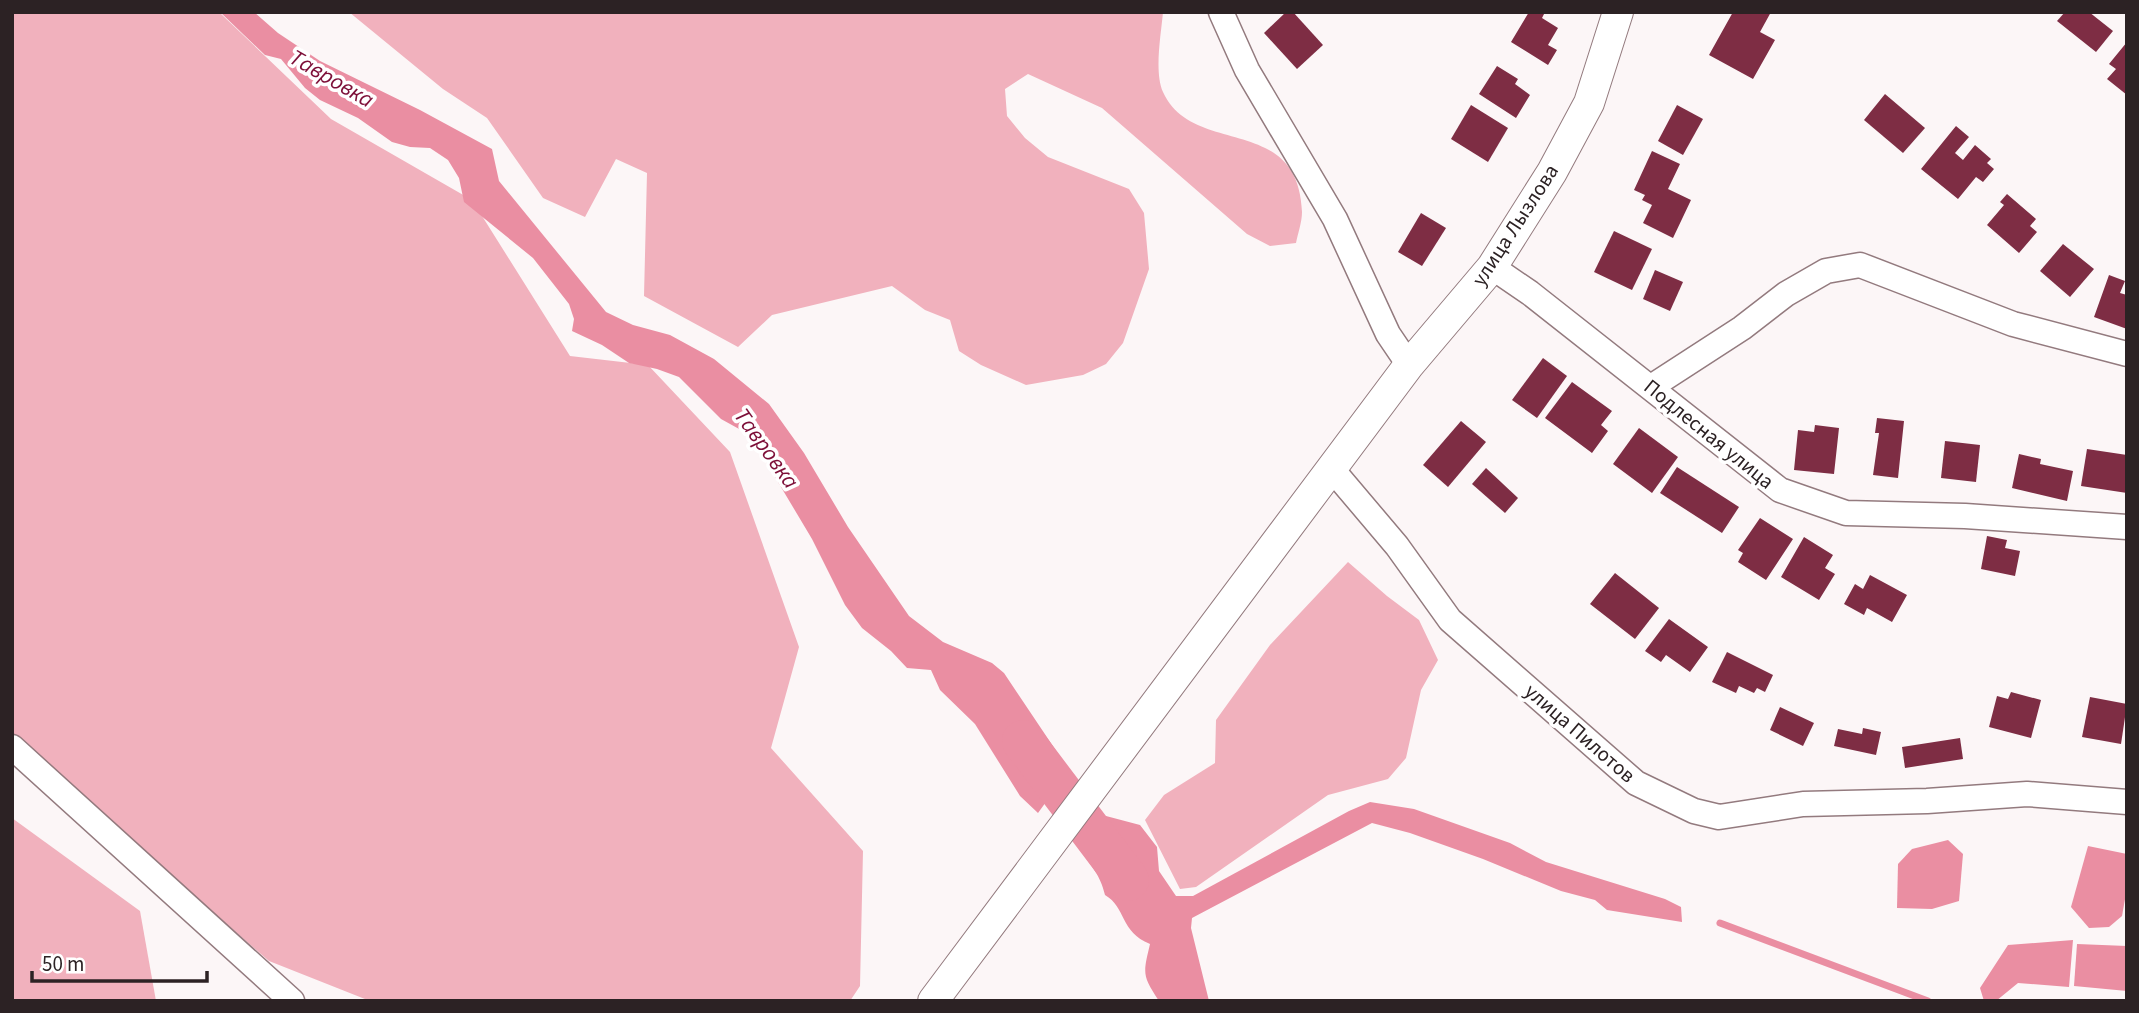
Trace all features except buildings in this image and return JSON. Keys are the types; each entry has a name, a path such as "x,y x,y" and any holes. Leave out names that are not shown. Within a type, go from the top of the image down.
{"street":[{"path":"1221,12 1247,70 1335,219 1388,334 1409,365"},
{"name":"улица Лызлова","path":"933,1001 1409,365 1492,267 1552,172 1589,103 1618,12"},
{"path":"1651,387 1742,327 1786,294 1826,271 1860,265 2013,324 2127,354"},
{"name":"Подлесная улица","path":"1492,267 1530,293 1780,490 1846,513 1965,516 2127,527"},
{"name":"улица Пилотов","path":"1331,468 1397,546 1450,620 1636,783 1694,811 1719,817 1803,804 1927,801 2027,794 2127,802"},
{"path":"12,747 292,1001"}],"shaded area":[{"path":"12,12 219,12 331,119 472,200 570,356 648,365 730,452 799,647 771,748 863,851 860,986 850,1001 370,1001 269,961 12,737"},
{"path":"349,12 1163,12 1159,74 1163,92 1177,112 1197,125 1264,147 1283,160 1296,181 1302,212 1300,228 1296,243 1270,246 1247,234 1102,108 1028,74 1005,89 1007,116 1025,138 1048,157 1129,189 1144,213 1149,269 1123,343 1106,364 1083,375 1026,385 981,365 959,351 950,320 925,310 892,286 772,315 738,347 644,296 647,173 616,159 585,217 543,198 487,118 443,89"},
{"path":"1348,562 1419,620 1438,660 1421,690 1406,758 1388,779 1328,795 1196,887 1180,889 1145,820 1164,795 1215,763 1216,720 1270,645"},
{"path":"12,818 140,911 156,1001 12,1001"}],"water":[{"path":"220,12 254,12 278,33 320,61 492,149 499,181 606,312 633,325 670,335 714,359 769,404 804,453 848,527 909,616 943,642 992,663 1004,673 1069,770 1038,813 1020,796 975,724 940,690 931,670 907,668 862,628 845,605 812,539 750,435 721,419 679,377 629,363 602,345 572,331 574,319 569,304 533,258 464,202 459,178 448,160 430,148 410,147 392,142 358,118 320,100 305,88 281,59 265,55"},
{"path":"1370,802 1414,809 1510,843 1546,862 1665,899 1681,907 1682,922 1607,910 1595,900 1561,891 1410,833 1372,823 1192,918 1191,928 1209,1001 1159,1001 1146,974 1150,944 1133,933 1117,906 1105,895 1098,876 1081,850 1106,816 1140,825 1157,847 1159,871 1176,896 1193,896"},
{"path":"1948,840 1963,854 1959,901 1932,909 1897,908 1898,864 1912,849"},
{"path":"2088,846 2127,854 2127,888 2122,916 2109,927 2089,928 2071,907"},
{"path":"2073,940 2069,987 2018,983 1996,1001 1984,1001 1980,988 2008,945"},
{"path":"2077,944 2127,946 2127,991 2074,986"}],"waterway":[{"name":"Тавровка","path":"1023,741 1128,880"},
{"path":"1720,923 1928,1001"}]}
